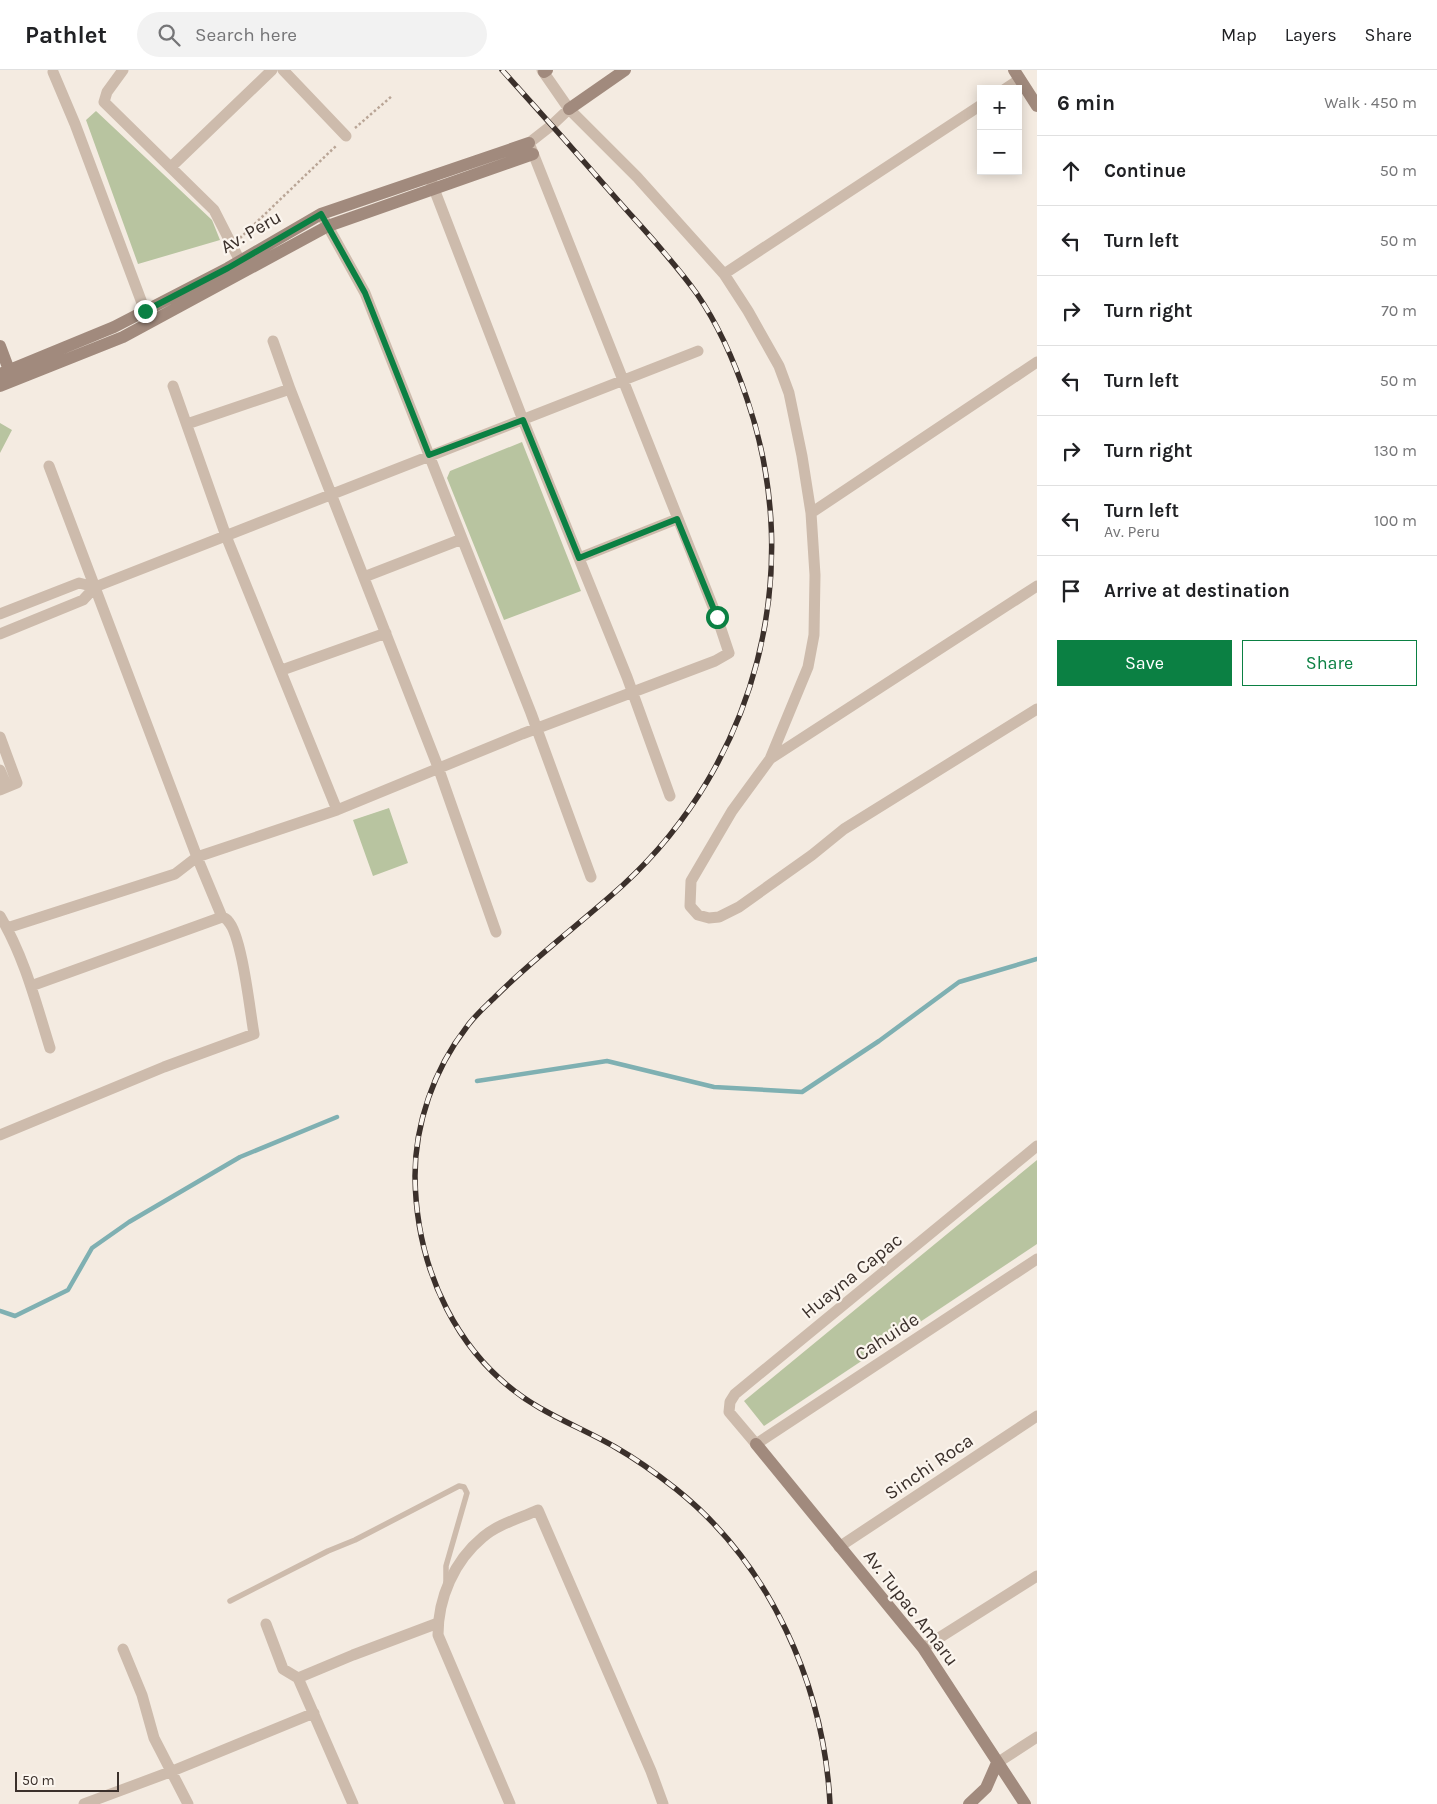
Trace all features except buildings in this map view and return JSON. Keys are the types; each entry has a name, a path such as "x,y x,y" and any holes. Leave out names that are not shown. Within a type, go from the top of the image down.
{"street":[{"path":"123,70 107,92 104,102 218,215 240,261"},
{"path":"171,167 272,70"},
{"path":"283,70 346,136"},
{"path":"7,928 175,874 197,857 337,810 438,767 715,661 729,653 717,617 531,148 568,109 625,70"},
{"path":"544,71 568,109 638,177 724,274 748,311 779,366 789,393 802,456 811,513 815,575 814,635 808,667 770,759 732,812 691,881 690,906 698,915 709,918 719,917 739,907 812,855 844,829 1037,709"},
{"path":"53,72 75,124 145,311"},
{"path":"1008,85 1017,75 1037,106"},
{"path":"724,274 977,108"},
{"name":"Av. Peru","path":"4,379 145,311 240,261 321,214 432,183 531,148"},
{"path":"0,346 4,379 123,337 328,226 432,183 523,420 633,693 670,796"},
{"path":"321,214 365,293 537,728 591,878"},
{"path":"273,341 438,767 496,932"},
{"path":"0,634 83,600 95,587 698,351"},
{"path":"811,513 1037,362"},
{"path":"173,386 226,536 282,670 337,810"},
{"path":"187,424 290,389"},
{"path":"49,466 197,857 222,918"},
{"path":"579,558 677,519"},
{"path":"364,577 462,539"},
{"path":"0,614 79,584 95,587"},
{"path":"770,759 1037,586"},
{"path":"282,670 386,633"},
{"path":"0,737 3,772 17,783 3,789"},
{"path":"0,916 7,928 31,986 50,1048"},
{"path":"0,1134 164,1067 254,1034 243,965 234,931 228,920 222,918 31,986"},
{"name":"Huayna Capac","path":"756,1444 729,1412 730,1402 735,1394 1037,1146"},
{"name":"Cahuide","path":"756,1444 1037,1259"},
{"name":"Sinchi Roca","path":"840,1547 1037,1416"},
{"name":"Av. Tupac Amaru","path":"756,1444 923,1648 1025,1804"},
{"path":"510,1804 438,1635 438,1623 445,1589 455,1569 483,1536 538,1510 651,1771 663,1804"},
{"path":"923,1648 1037,1576"},
{"path":"298,1678 438,1623"},
{"path":"266,1624 283,1669 298,1678 353,1804"},
{"path":"123,1649 142,1695 154,1738 188,1804"},
{"path":"84,1804 170,1772 314,1713"},
{"path":"969,1804 986,1788 997,1763 1037,1737"}],"lane":[{"path":"230,1601 328,1551 355,1540 459,1486 464,1487 467,1492 446,1566 445,1589"}],"path":[{"path":"237,239 346,136 392,96"}],"green space":[{"path":"96,111 212,220 220,240 138,264 86,120"},
{"path":"0,423 12,430 0,453"},
{"path":"522,442 581,591 504,620 447,478 450,471"},
{"path":"389,808 408,863 373,876 353,820"},
{"path":"1037,1160 1037,1244 764,1426 744,1401"}],"waterway":[{"path":"477,1081 607,1061 714,1087 802,1092 879,1041 959,982 1037,959"},
{"path":"0,1311 15,1316 68,1290 92,1248 129,1222 240,1157 337,1117"}],"railway":[{"path":"502,70 689,282 719,332 732,358 747,399 764,464 771,530 769,596 757,660 737,723 707,781 669,836 623,885 510,982 472,1019 445,1061 428,1098 418,1137 415,1176 417,1211 423,1245 433,1278 447,1309 464,1338 486,1365 511,1388 540,1408 615,1447 676,1489 709,1519 739,1553 764,1590 786,1630 803,1672 817,1715 826,1759 830,1804"}],"route":[{"path":"145,311 228,268 321,214 365,293 429,455 523,420 579,558 677,519 717,617"}]}
